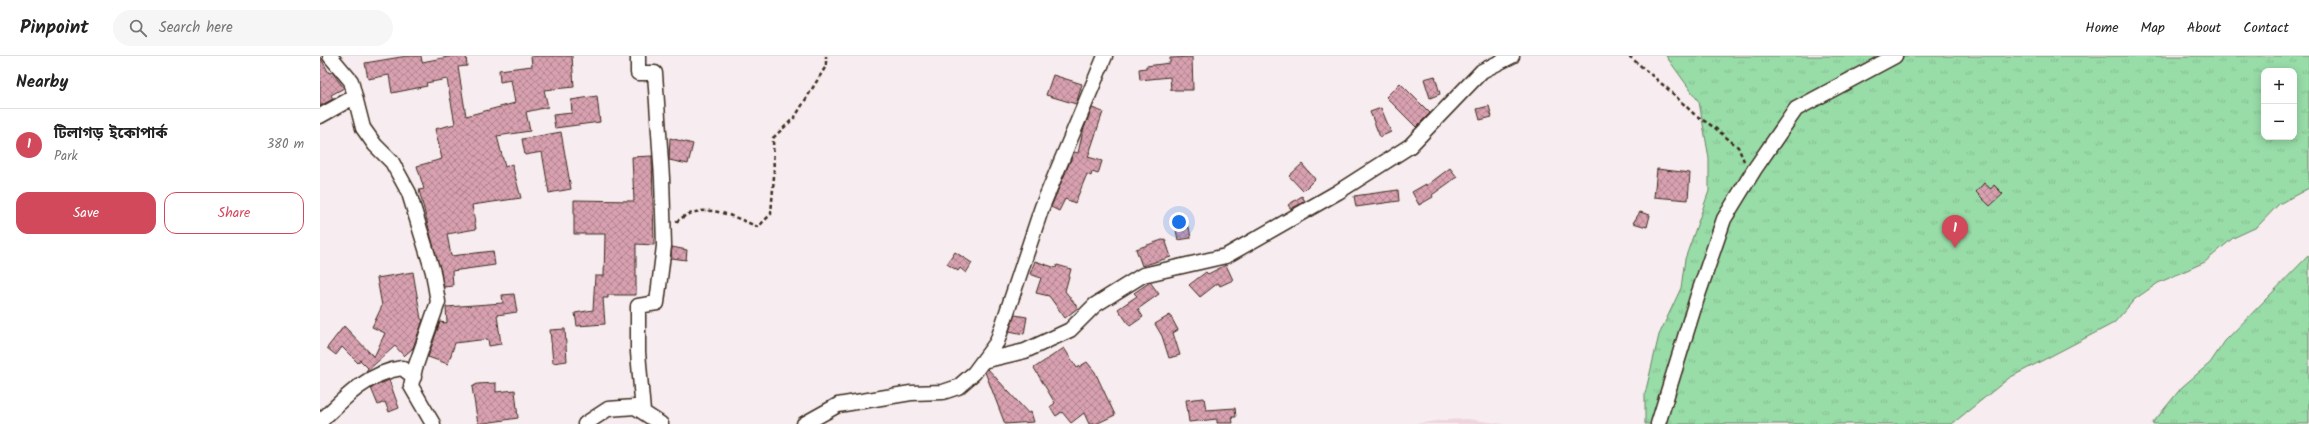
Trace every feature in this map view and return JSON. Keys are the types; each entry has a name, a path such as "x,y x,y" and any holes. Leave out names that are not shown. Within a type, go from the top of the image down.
{"street":[{"path":"330,56 351,81 362,128 375,145 392,162 409,193 433,272 438,302 411,386 432,424"},
{"path":"638,56 638,73 655,73 662,178 664,246 657,303 638,306 638,352 643,412"},
{"path":"804,424 838,405 911,393 943,392 958,387 974,373 997,342 1042,207 1105,56"},
{"path":"983,361 1024,351 1070,330 1094,305 1143,275 1226,256 1338,192 1410,146 1482,71 1512,56"},
{"path":"1658,424 1697,298 1724,219 1751,175 1796,108 1895,56"},
{"path":"320,116 354,97"},
{"path":"320,422 361,384 389,370 402,368 414,377"},
{"path":"585,424 608,409 635,407 661,424"}],"path":[{"path":"672,226 687,213 713,210 758,227 771,214 774,176 773,138 795,118 826,66 826,56"},
{"path":"1629,56 1669,90 1694,114 1715,128 1738,148 1751,175"}],"shaded area":[{"path":"1467,419 1504,424 1415,424 1444,420"}],"green space":[{"path":"1666,56 2309,56 2309,188 2279,204 2257,227 2233,238 2205,262 2158,283 2135,299 2114,323 2009,378 1952,424 1645,424 1645,394 1659,335 1681,288 1685,259 1709,191 1709,158 1699,102"},
{"path":"2309,255 2309,424 2152,424 2182,387 2210,363 2225,341"}],"building":[{"path":"407,56 421,56 422,62 453,56 466,56 467,66 458,67 466,116 515,103 511,80 500,82 499,70 532,66 531,56 572,56 574,87 544,90 548,107 526,112 530,131 497,136 505,167 512,164 521,198 472,205 476,229 447,234 451,256 493,251 495,265 452,271 453,286 444,287 419,190 424,189 417,166 442,159 435,129 455,124 447,79 426,83 427,86 392,93 389,75 368,79 365,63"},
{"path":"320,57 329,73 332,72 344,88 331,95 333,99 320,106"},
{"path":"1192,57 1193,90 1171,90 1170,77 1140,80 1139,69 1146,68 1146,66 1170,63 1170,58"},
{"path":"1053,75 1082,84 1076,104 1046,95"},
{"path":"1435,76 1440,94 1430,98 1424,79"},
{"path":"1400,83 1430,113 1416,127 1386,97"},
{"path":"597,96 600,122 555,128 553,115 572,113 571,100"},
{"path":"1489,106 1492,117 1480,120 1477,109"},
{"path":"1092,108 1103,112 1088,157 1102,161 1098,174 1092,172 1091,176 1087,174 1075,203 1065,199 1059,211 1051,207 1074,152 1078,153 1083,131"},
{"path":"1381,108 1391,132 1380,137 1370,112"},
{"path":"561,132 571,189 549,193 542,152 525,155 522,139"},
{"path":"670,138 693,144 688,164 669,160"},
{"path":"652,156 654,245 636,244 636,295 608,295 608,298 603,298 605,324 577,326 575,313 593,310 595,276 604,276 605,234 574,234 574,200 634,201 632,157"},
{"path":"1302,164 1315,179 1303,191 1289,176"},
{"path":"1450,168 1457,177 1432,195 1433,197 1419,205 1412,192 1426,184 1426,186"},
{"path":"1657,169 1690,173 1688,200 1654,197"},
{"path":"1984,183 1991,189 1994,185 2003,194 1990,206 1976,192"},
{"path":"1398,190 1399,201 1356,207 1354,196"},
{"path":"1302,196 1305,201 1291,209 1288,205"},
{"path":"1640,212 1650,215 1647,227 1633,223"},
{"path":"1189,227 1191,238 1178,240 1176,230"},
{"path":"1165,239 1171,257 1142,266 1136,249"},
{"path":"672,247 687,250 686,260 671,258"},
{"path":"955,252 972,263 966,273 960,268 958,271 947,264"},
{"path":"1035,261 1056,268 1057,265 1071,269 1065,291 1078,308 1065,318 1049,296 1036,293 1041,278 1030,274"},
{"path":"1226,265 1233,280 1220,286 1218,283 1200,297 1189,285 1206,272 1208,274"},
{"path":"413,272 421,319 423,320 413,348 404,356 395,346 366,372 368,368 360,360 358,363 342,347 336,355 327,348 344,326 374,357 385,333 372,327 382,306 377,278"},
{"path":"1150,282 1159,294 1138,309 1143,317 1130,326 1118,309 1137,296 1134,293"},
{"path":"514,294 517,312 497,315 501,344 489,346 488,339 455,343 448,364 428,357 440,322 447,323 446,307 503,303 502,295"},
{"path":"1015,315 1027,317 1024,334 1009,331"},
{"path":"1170,315 1178,330 1173,333 1180,355 1169,358 1162,336 1155,324"},
{"path":"565,329 567,361 553,363 550,330"},
{"path":"1064,348 1077,368 1087,362 1095,372 1115,415 1096,424 1089,424 1084,413 1071,423 1062,412 1056,416 1050,407 1055,403 1034,368"},
{"path":"988,369 1028,413 1031,412 1034,422 1005,424 985,372"},
{"path":"389,380 399,408 389,412 385,402 378,405 371,388"},
{"path":"496,383 496,392 515,390 518,418 478,424 472,387 477,384"},
{"path":"1204,398 1206,410 1235,408 1236,417 1232,417 1233,423 1217,423 1217,419 1189,422 1186,400"}],"place":[{"name":"টিলাগড় ইকোপার্ক","path":"1955,248"}]}
